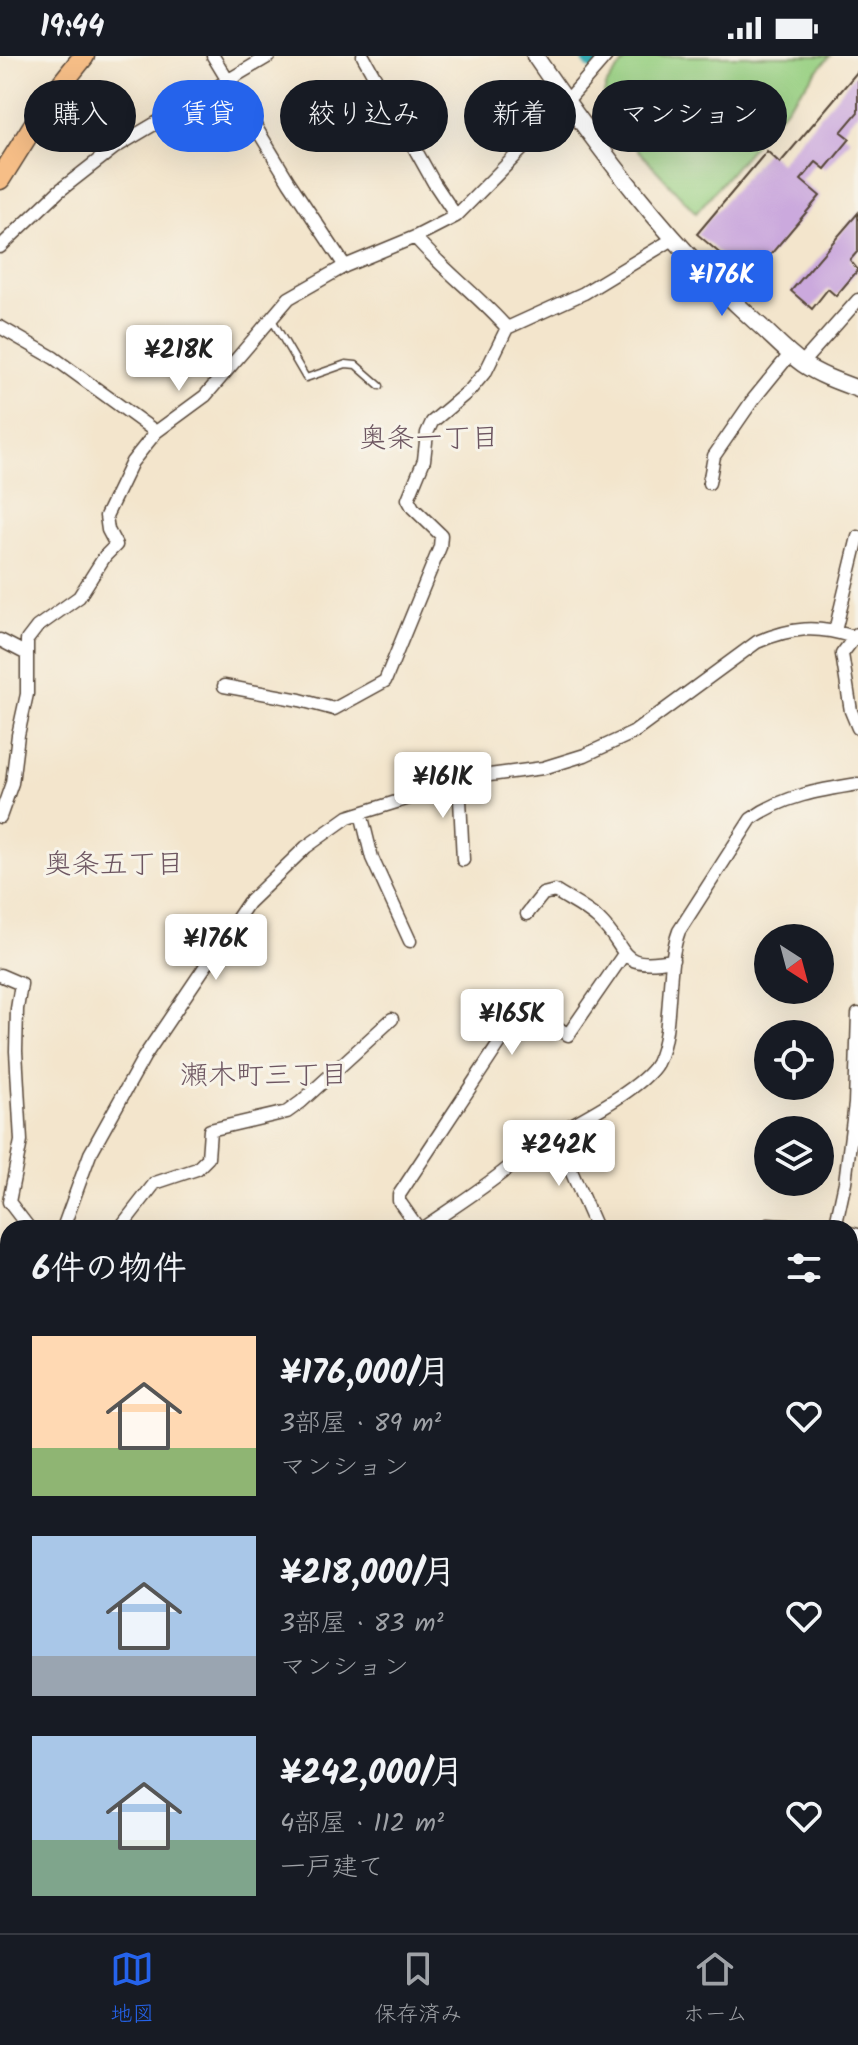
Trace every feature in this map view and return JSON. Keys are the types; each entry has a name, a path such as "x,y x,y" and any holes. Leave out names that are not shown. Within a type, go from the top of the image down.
{"main road":[{"path":"0,179 52,96 84,56"}],"street":[{"path":"213,56 226,80"},
{"path":"228,80 269,56"},
{"path":"363,56 434,183 456,216"},
{"path":"535,56 552,80"},
{"path":"576,90 606,56"},
{"path":"576,114 673,239 739,307 797,358 857,392"},
{"path":"0,247 59,191 114,148 152,125"},
{"path":"264,140 345,266"},
{"path":"0,817 12,783 27,694 27,640 37,627 79,597 105,556 116,545 108,530 106,516 132,462 156,432 205,396 289,298 345,266 456,216 517,152"},
{"path":"415,237 507,328"},
{"path":"224,686 334,709 385,681 440,547 441,535 408,499 424,460 427,433 432,422 470,390 486,371 507,328 584,293 673,239"},
{"path":"709,483 714,456 730,431 797,358 858,300"},
{"path":"0,327 54,358 156,432"},
{"path":"835,631 858,537"},
{"path":"66,1220 90,1154 144,1057 248,903 306,847 348,817 459,779 543,768 585,755 633,733 757,642 799,628 856,635 842,654 851,711 858,728"},
{"path":"0,640 25,653"},
{"path":"459,779 463,860"},
{"path":"433,1220 511,1166 531,1147 641,1082 653,1069 664,1039 673,946 679,931 751,819 764,810 810,791 858,784"},
{"path":"361,813 372,858 410,941"},
{"path":"527,914 543,894 555,891 598,919 624,954 647,965 673,960"},
{"path":"414,1220 399,1201 399,1195 520,1012 528,1006 568,1035 624,954"},
{"path":"0,975 21,984 16,1051 21,1141 9,1202 23,1220"},
{"path":"837,1220 855,1104 858,1014"},
{"path":"126,1220 155,1183 197,1169 208,1158 210,1130 287,1112 392,1019"},
{"path":"555,1134 593,1220"}],"lane":[{"path":"271,318 306,378 346,364 356,365 380,386"}],"green space":[{"path":"630,56 830,56 787,106 787,80 610,80"},
{"path":"639,152 748,152 696,213"}],"building":[{"path":"858,71 858,112 841,132 850,139 825,169 816,162 801,180 820,196 750,279 697,234 766,152 780,163"},
{"path":"858,213 858,251 850,260 858,270 836,296 828,289 812,309 791,291"}],"district":[{"name":"奥条一丁目","path":"429,437"},
{"name":"奥条五丁目","path":"114,863"},
{"name":"瀬木町三丁目","path":"264,1074"}]}
